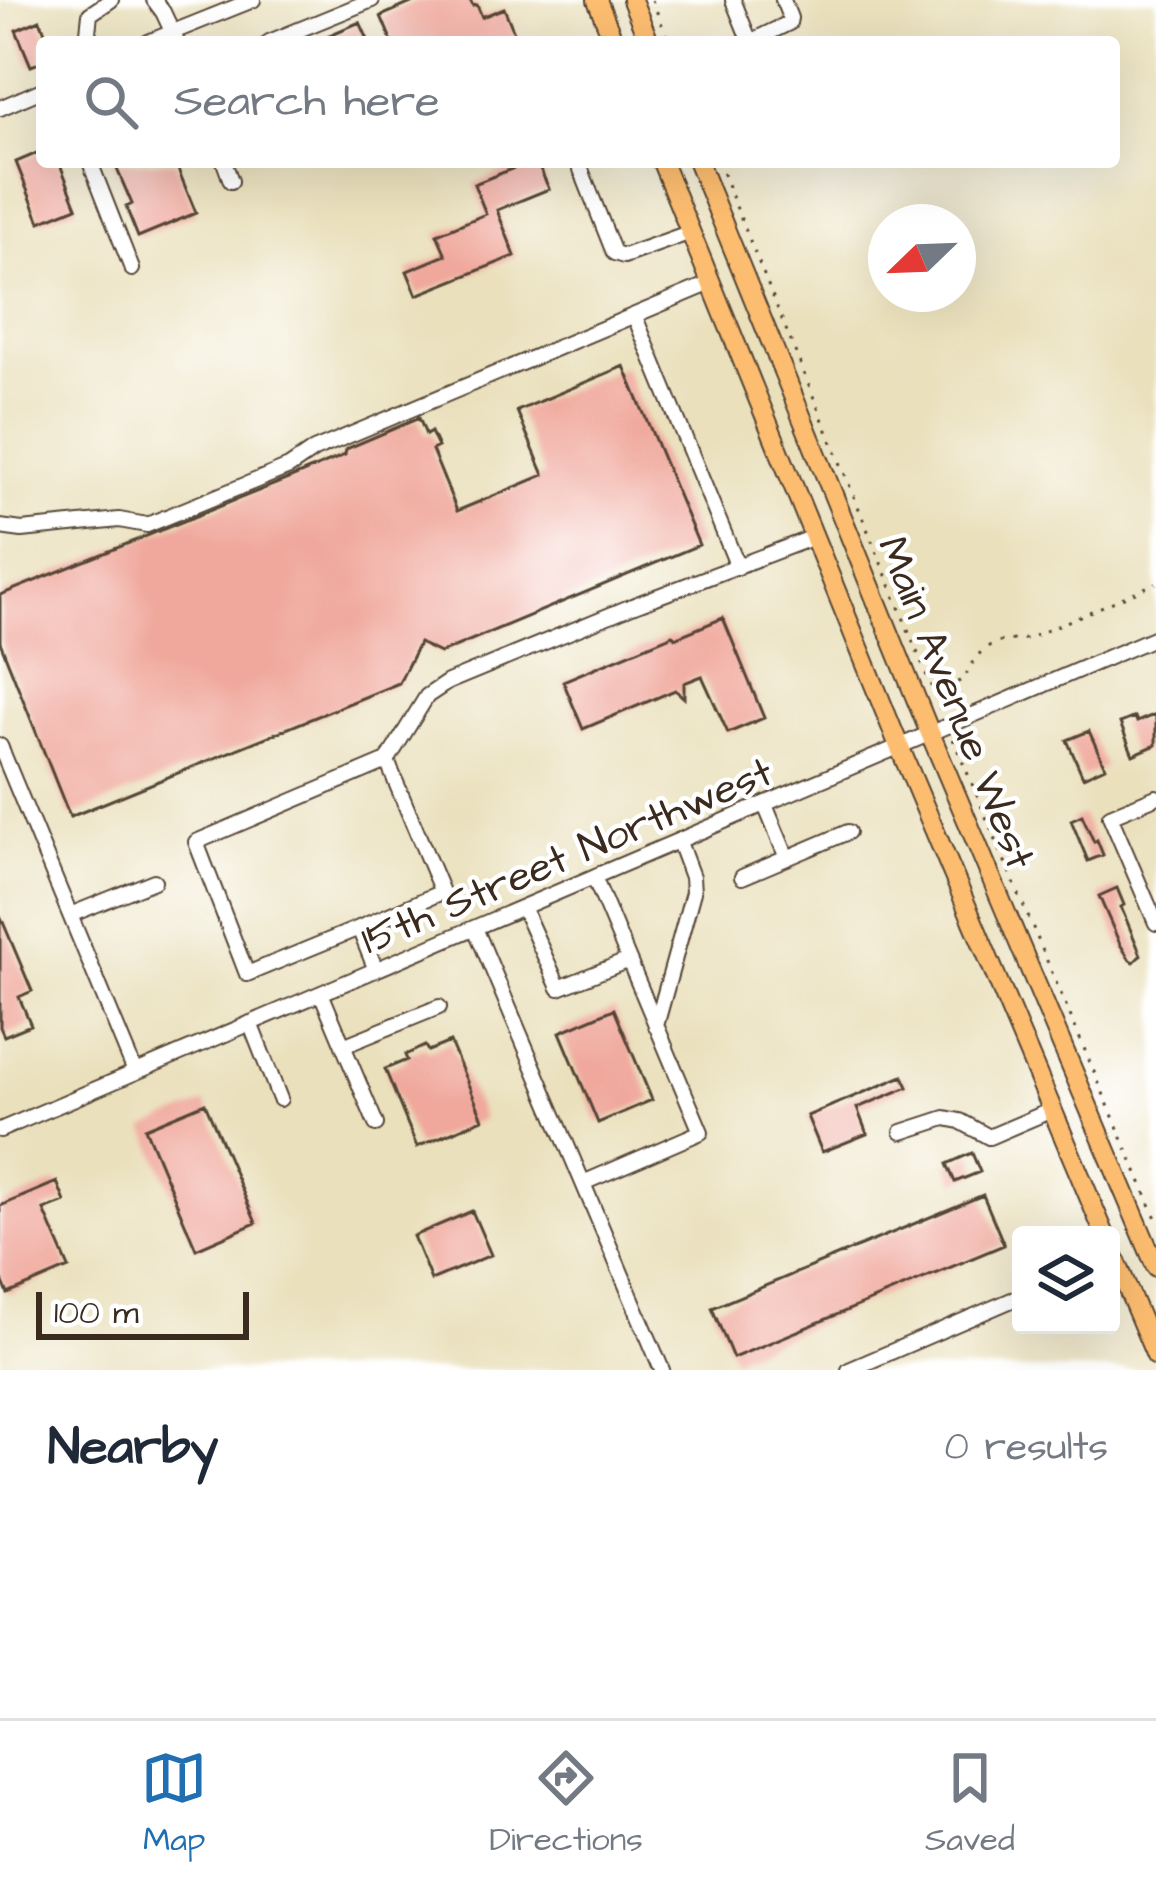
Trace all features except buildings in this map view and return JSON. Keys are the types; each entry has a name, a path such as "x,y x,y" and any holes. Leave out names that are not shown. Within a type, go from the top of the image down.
{"main road":[{"path":"597,0 612,36"},
{"path":"632,0 647,36"},
{"name":"Main Avenue West","path":"664,168 899,746 1101,1226"},
{"name":"Main Avenue West","path":"701,168 1151,1224 1156,1268"},
{"path":"1120,1273 1156,1356"}],"street":[{"path":"87,7 112,0"},
{"path":"154,0 174,36"},
{"path":"177,36 253,0"},
{"path":"284,36 372,0"},
{"path":"733,0 748,36"},
{"path":"762,36 789,23 783,0"},
{"path":"0,108 36,93"},
{"path":"92,168 132,269"},
{"path":"226,168 231,181"},
{"path":"580,168 614,253 624,256 691,232"},
{"path":"0,527 22,530 119,520 147,525 711,283"},
{"path":"635,317 738,567"},
{"path":"387,761 442,892 248,974 196,842 387,761 427,696 448,682 814,537"},
{"name":"15th Street Northwest","path":"0,1130 1156,637"},
{"path":"0,746 135,1072"},
{"path":"1156,797 1110,816 1156,923"},
{"path":"766,805 787,858"},
{"path":"742,878 848,832"},
{"path":"656,1026 693,892 679,842"},
{"path":"583,1183 701,1132 594,878"},
{"path":"70,915 154,881"},
{"path":"523,908 559,988 628,960"},
{"path":"359,928 376,970"},
{"path":"475,928 662,1370"},
{"path":"321,994 376,1124"},
{"path":"343,1046 439,1007"},
{"path":"250,1023 280,1099"},
{"path":"902,1132 945,1118 989,1137 1052,1110"},
{"path":"849,1370 1012,1300"}],"path":[{"path":"652,0 667,36"},
{"path":"720,168 933,692 939,729 1151,1224"},
{"path":"933,692 963,680 983,648 1003,640 1027,639 1156,583"}]}
